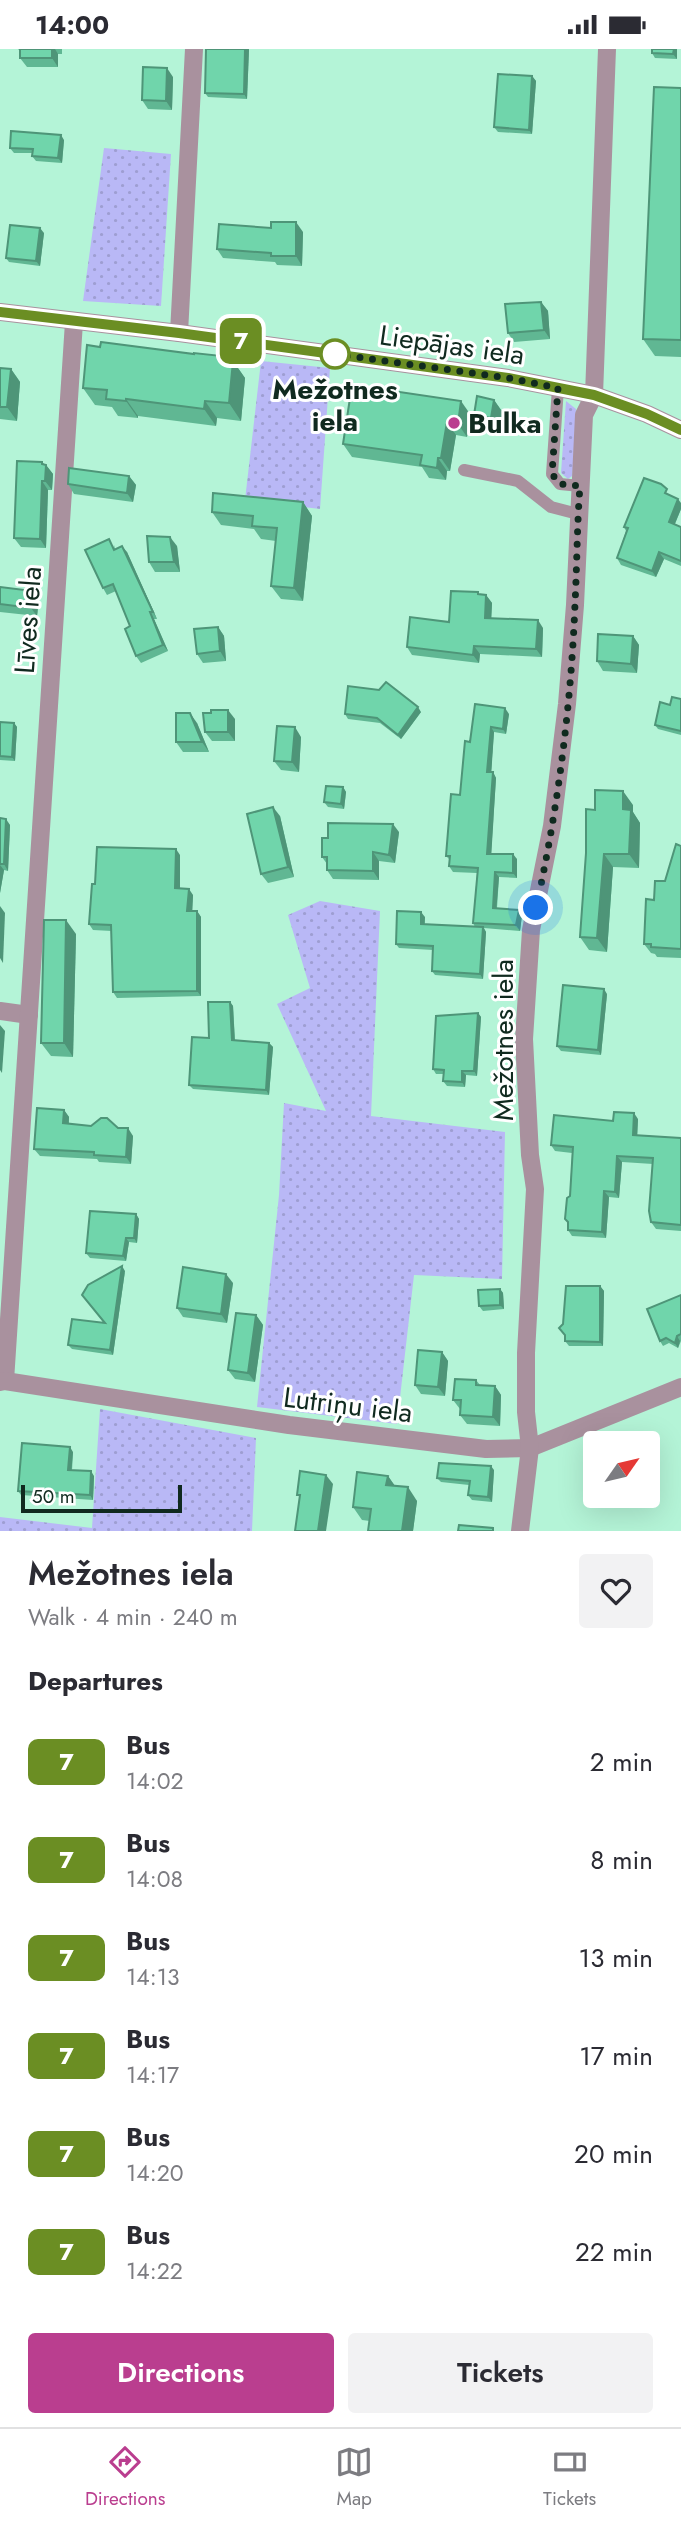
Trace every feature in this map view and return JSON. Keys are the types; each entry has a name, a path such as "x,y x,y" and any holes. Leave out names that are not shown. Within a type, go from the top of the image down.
{"street":[{"path":"179,333 194,49"},
{"name":"Mežotnes iela","path":"520,1531 530,1448 526,1412 526,1353 535,1189 530,1155 524,1039 531,930 552,826 567,704 575,605 584,415 594,395 607,49"},
{"name":"Liepājas iela","path":"0,312 179,333 508,378 594,395 647,414 681,430"},
{"name":"Līves iela","path":"3,1382 74,322"},
{"path":"0,1011 29,1016"},
{"name":"Lutriņu iela","path":"3,1382 302,1426 486,1449 530,1448 681,1387"}],"lane":[{"path":"558,388 552,474 560,484 580,486"},
{"path":"464,470 518,481 551,507 578,514"}],"shaded area":[{"path":"104,148 171,154 161,306 83,301"},
{"path":"261,361 330,368 320,509 245,500"},
{"path":"566,401 576,409 573,469 572,476 568,479 561,473"},
{"path":"320,901 380,911 371,1116 505,1132 502,1279 414,1275 397,1424 257,1407 279,1195 284,1103 326,1111 277,1004 310,988 288,915"},
{"path":"100,1409 256,1438 252,1531 0,1531 0,1517 92,1528"}],"building":[{"path":"20,49 52,49 52,58 20,58"},
{"path":"206,49 245,49 244,94 205,93"},
{"path":"652,49 674,49 673,54 652,53"},
{"path":"143,67 167,68 166,101 142,100"},
{"path":"498,74 532,76 529,130 494,127"},
{"path":"654,87 681,88 681,340 643,339"},
{"path":"11,131 61,135 58,158 32,156 33,149 10,148"},
{"path":"271,222 296,222 296,256 271,256 271,253 217,249 219,224 271,228"},
{"path":"10,225 40,228 36,261 6,258"},
{"path":"541,302 544,330 508,333 505,304"},
{"path":"101,342 222,356 221,360 233,361 229,403 205,401 204,409 106,399 107,390 83,388 87,345 100,347"},
{"path":"0,368 11,369 7,407 0,407"},
{"path":"352,385 461,401 458,424 447,422 437,468 420,465 422,455 343,444"},
{"path":"477,396 494,400 491,418 474,415"},
{"path":"17,461 42,462 46,465 45,481 42,481 40,539 14,538"},
{"path":"69,468 129,476 127,493 68,484"},
{"path":"644,478 661,484 667,489 665,493 678,499 669,522 681,527 681,561 659,552 652,571 617,558 628,528 624,527"},
{"path":"213,493 303,502 294,588 271,586 277,528 252,526 253,516 212,512"},
{"path":"147,536 170,537 174,562 149,562"},
{"path":"109,539 114,550 122,546 153,612 150,612 163,645 136,656 125,629 130,626 113,584 103,588 85,550"},
{"path":"0,587 33,591 31,608 0,604"},
{"path":"451,591 486,595 485,618 538,620 536,649 474,646 473,655 407,647 410,617 449,622"},
{"path":"218,627 220,651 197,654 194,629"},
{"path":"598,634 633,636 631,664 597,661"},
{"path":"386,682 418,707 398,735 377,718 345,714 348,686 379,690"},
{"path":"672,697 681,699 681,731 655,725 660,702 670,705"},
{"path":"475,704 505,708 503,729 491,727 487,772 493,772 487,854 513,854 513,873 495,872 493,908 519,910 516,925 473,923 478,868 449,866 450,856 446,856 451,794 460,795 465,741 470,742"},
{"path":"211,710 228,710 228,732 205,732 203,713 211,713"},
{"path":"176,713 190,713 202,742 176,742"},
{"path":"0,722 14,723 12,757 0,756"},
{"path":"277,726 295,727 292,762 274,761"},
{"path":"326,786 343,787 341,804 324,802"},
{"path":"595,790 623,791 623,809 631,810 629,854 604,854 597,938 580,937 586,809 595,810"},
{"path":"273,807 288,867 261,874 247,814"},
{"path":"0,818 6,819 4,864 0,864"},
{"path":"328,823 393,824 389,855 373,852 373,871 327,870 327,857 322,857 322,838 328,838"},
{"path":"676,844 681,846 681,949 651,947 651,944 644,944 646,899 654,900 655,881 665,881"},
{"path":"97,847 176,849 175,888 189,889 187,911 197,911 197,991 113,992 111,925 89,924"},
{"path":"397,911 421,912 421,924 483,927 480,974 432,971 433,946 396,944"},
{"path":"44,920 66,920 64,1043 41,1043"},
{"path":"563,985 604,989 598,1050 557,1046"},
{"path":"208,1002 230,1002 232,1040 269,1043 266,1090 189,1085 192,1037 209,1038"},
{"path":"478,1013 474,1071 462,1071 462,1082 443,1081 444,1070 433,1069 436,1016"},
{"path":"37,1108 64,1110 63,1123 91,1126 101,1118 107,1118 118,1128 128,1128 126,1157 94,1155 94,1152 34,1149"},
{"path":"614,1112 634,1113 633,1135 681,1138 681,1225 651,1222 649,1211 653,1158 617,1156 615,1192 604,1191 602,1232 568,1230 568,1222 565,1219 567,1198 570,1196 573,1147 551,1145 554,1115 613,1121"},
{"path":"90,1211 136,1214 134,1238 126,1238 123,1256 86,1253"},
{"path":"122,1266 110,1350 68,1345 72,1319 105,1323 82,1295 88,1285"},
{"path":"183,1267 226,1274 221,1314 177,1308"},
{"path":"566,1286 600,1286 600,1342 565,1341 565,1335 559,1328 563,1324"},
{"path":"500,1289 500,1305 479,1306 478,1290"},
{"path":"681,1295 681,1334 677,1336 675,1343 666,1338 660,1341 647,1309"},
{"path":"236,1313 256,1315 248,1373 228,1370"},
{"path":"418,1350 442,1352 438,1387 415,1385"},
{"path":"455,1379 476,1380 476,1385 495,1386 493,1417 460,1415 461,1400 453,1400"},
{"path":"22,1443 70,1447 68,1470 91,1471 90,1495 18,1491"},
{"path":"439,1463 491,1466 488,1497 468,1495 470,1481 437,1478"},
{"path":"300,1471 326,1475 318,1531 295,1531"},
{"path":"357,1472 388,1476 386,1485 408,1487 402,1531 368,1531 371,1509 353,1507"},
{"path":"459,1525 493,1528 493,1531 458,1531"}],"bus line":[{"name":"7","path":"0,312 179,333 508,378 594,395 647,414 681,430"}],"place":[{"name":"Mežotnes iela","path":"335,354"},
{"name":"Bulka","path":"454,423"}],"route":[{"path":"335,354 508,378 558,388 552,474 560,484 580,486 575,605 567,704 552,826 536,908"}]}
